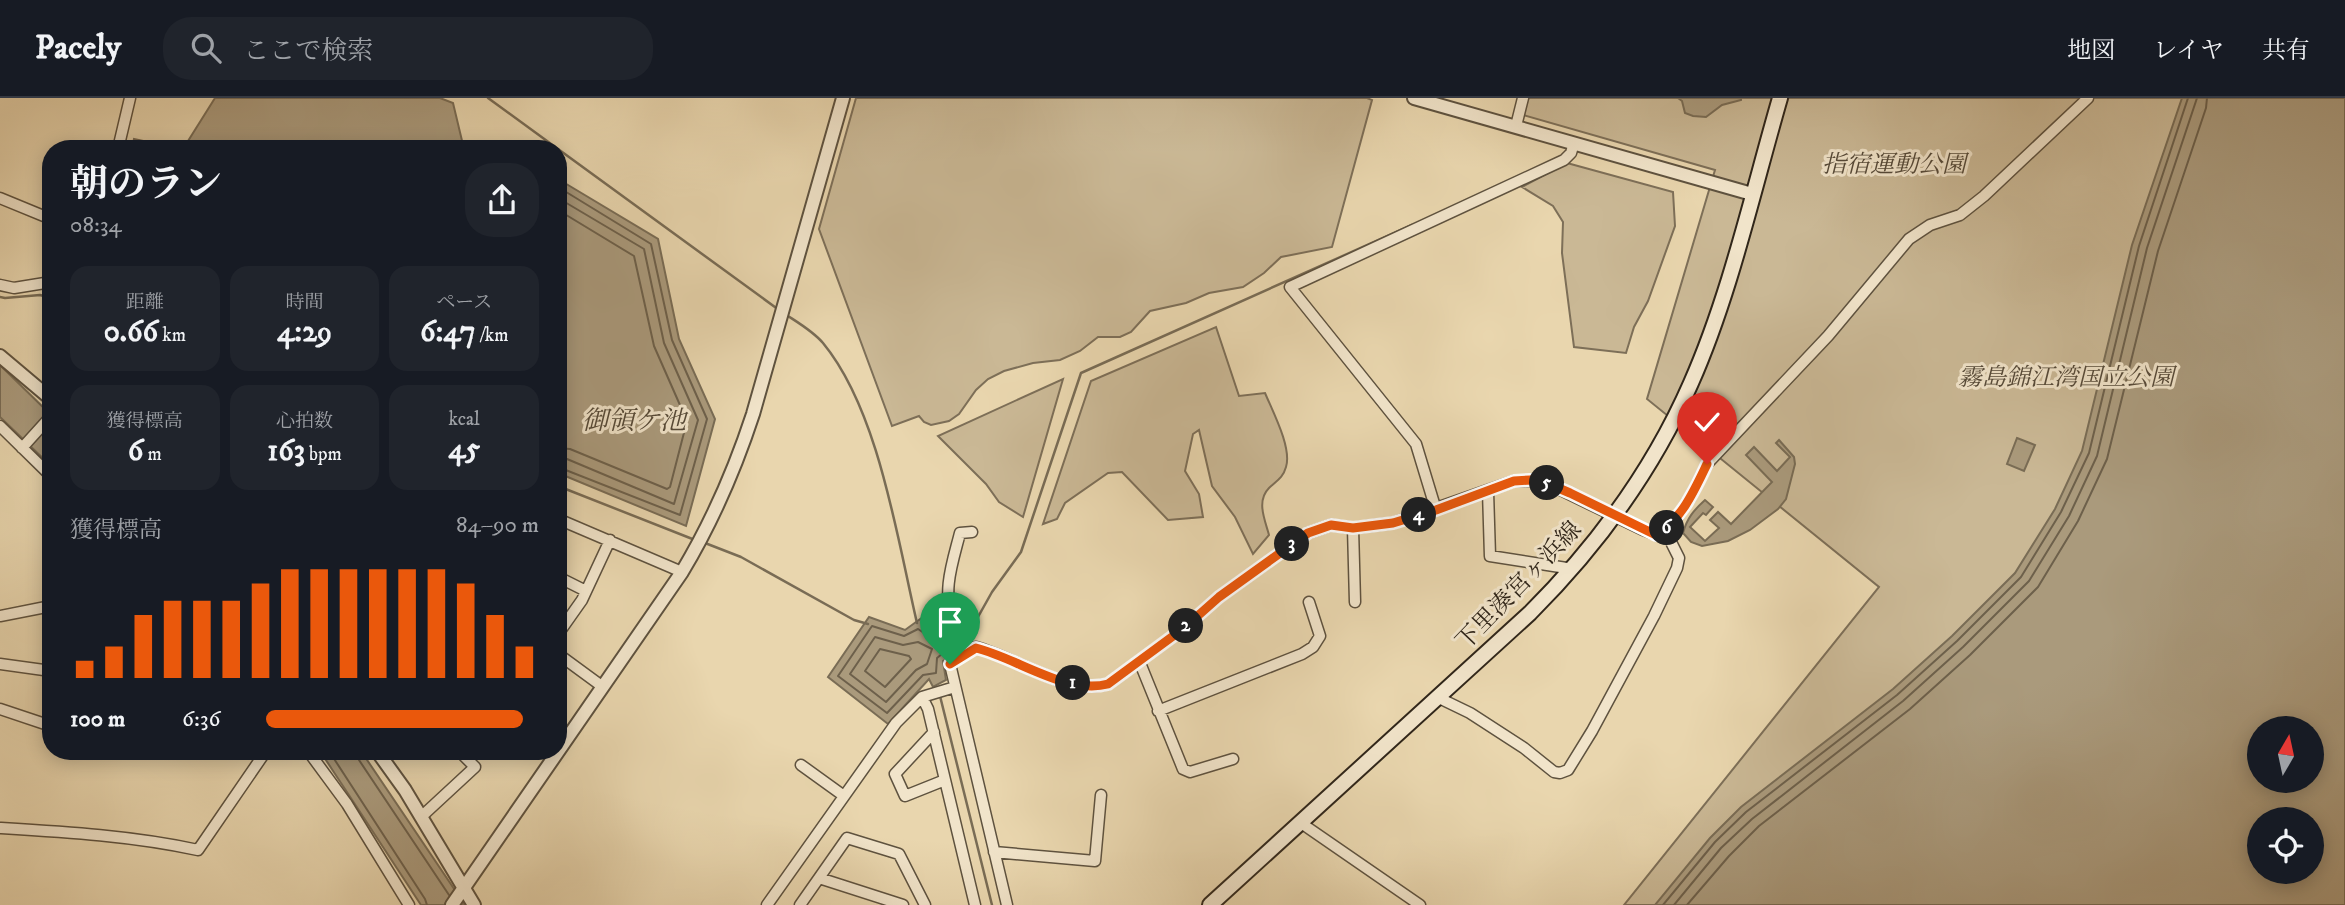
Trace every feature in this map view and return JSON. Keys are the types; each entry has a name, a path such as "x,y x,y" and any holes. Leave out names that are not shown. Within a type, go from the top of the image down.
{"main road":[{"name":"下里湊宮ヶ浜線","path":"1210,905 1530,613 1573,569 1616,515 1658,448 1691,384 1715,321 1780,98"}],"street":[{"path":"120,140 130,98"},
{"path":"567,739 698,546 745,440 843,98"},
{"path":"1414,98 1752,194"},
{"path":"1516,126 1523,98"},
{"path":"1656,535 1671,526 1690,498 1707,464 1828,336 1909,239 1930,225 1960,215 1984,196 2088,98"},
{"path":"1436,510 1416,444 1290,287 1564,160 1571,153 1574,143"},
{"path":"0,198 42,215"},
{"path":"0,285 14,288 42,283"},
{"path":"0,355 42,392"},
{"path":"0,426 42,467"},
{"path":"22,447 42,426"},
{"path":"1007,905 953,687 950,664 976,648 991,651 1031,670 1084,686 1108,684 1140,663 1219,597 1308,533 1331,525 1353,528 1393,523 1514,481 1542,481 1670,540 1675,547 1679,563 1648,627 1568,770 1555,772 1471,713 1438,698"},
{"path":"1488,491 1490,556 1573,569"},
{"path":"567,523 682,572"},
{"path":"1353,528 1355,602"},
{"path":"971,651 954,621 948,594 960,533 972,532"},
{"path":"567,620 586,591 610,540"},
{"path":"567,582 586,591"},
{"path":"1158,711 1258,673 1313,647 1320,636 1309,602"},
{"path":"0,616 42,608"},
{"path":"567,661 603,687"},
{"path":"1140,663 1183,769 1191,772 1233,759"},
{"path":"0,664 42,670"},
{"path":"767,905 897,723 926,695 953,687"},
{"path":"926,695 975,905"},
{"path":"0,709 42,723"},
{"path":"934,732 895,774 905,796 945,780"},
{"path":"0,828 88,833 198,850 260,760"},
{"path":"315,760 347,804 409,905"},
{"path":"383,760 474,905"},
{"path":"421,817 475,767 468,760"},
{"path":"452,905 552,760"},
{"path":"801,765 844,796"},
{"path":"994,852 1096,861 1101,796"},
{"path":"1301,823 1420,905"},
{"path":"800,905 847,838 899,854 925,905"},
{"path":"819,878 903,905"}],"green space":[{"path":"856,98 1372,100 1332,247 1281,257 1243,287 1209,293 1186,303 1150,311 1131,332 1120,337 1098,337 1080,351 1060,360 1033,363 1004,371 988,379 976,390 959,414 949,421 931,425 919,416 892,426 819,229"},
{"name":"霧島錦江湾国立公園","path":"1528,98 2345,98 2345,905 1624,905 1879,587 1647,399 1715,170 1523,115"},
{"path":"1567,163 1673,192 1675,226 1626,353 1574,347 1562,253 1563,222 1553,206 1522,187"},
{"path":"1216,327 1239,396 1265,393 1281,430 1286,450 1285,471 1265,493 1263,499 1269,535 1253,554 1235,517 1212,486 1199,430 1193,434 1185,471 1199,494 1203,517 1168,520 1122,472 1108,473 1065,503 1057,519 1043,524 1091,381"},
{"path":"1063,379 1023,517 999,502 986,484 938,436"}],"water":[{"path":"215,98 440,98 453,103 462,140 189,140"},
{"path":"1678,98 1741,100 1722,105 1706,117 1685,113 1682,101"},
{"path":"2182,98 2345,98 2345,905 1655,905 1710,838 1741,807 1893,689 1952,636 2015,573 2055,509 2082,451 2132,245"},
{"name":"御領ケ池","path":"567,184 658,239 679,339 715,419 686,526 567,477"},
{"path":"0,365 42,406 42,457 0,417"},
{"path":"2017,438 2035,445 2024,471 2007,464"},
{"path":"1779,440 1794,457 1795,464 1786,499 1778,509 1750,530 1728,541 1702,546 1691,542 1683,533 1691,515 1705,500 1713,507 1690,527 1705,541 1719,528 1710,520 1718,512 1731,524 1772,482 1746,455 1754,447 1777,471 1790,457 1776,443"},
{"path":"869,617 905,630 923,617 930,631 952,622 962,650 943,661 946,680 933,687 929,679 888,724 828,677"},
{"path":"326,760 367,760 465,905 421,905"}],"waterway":[{"path":"488,98 546,140"},
{"path":"567,156 779,310"},
{"path":"969,633 992,592 1021,552 1081,373 1412,225"},
{"path":"0,297 42,296"},
{"path":"785,314 823,343 842,371 858,403 884,477 917,623"},
{"path":"567,490 695,540"},
{"path":"705,543 741,557 854,620 868,624"},
{"path":"940,696 992,905"}],"route":[{"path":"950,664 976,648 991,651 1031,670 1084,686 1097,687 1108,684 1140,663 1219,597 1308,533 1331,525 1353,528 1393,523 1514,481 1530,480 1542,481 1570,493 1656,535 1671,526 1690,498 1707,464"}],"park label":[{"name":"指宿運動公園","path":"1894,165"}]}
